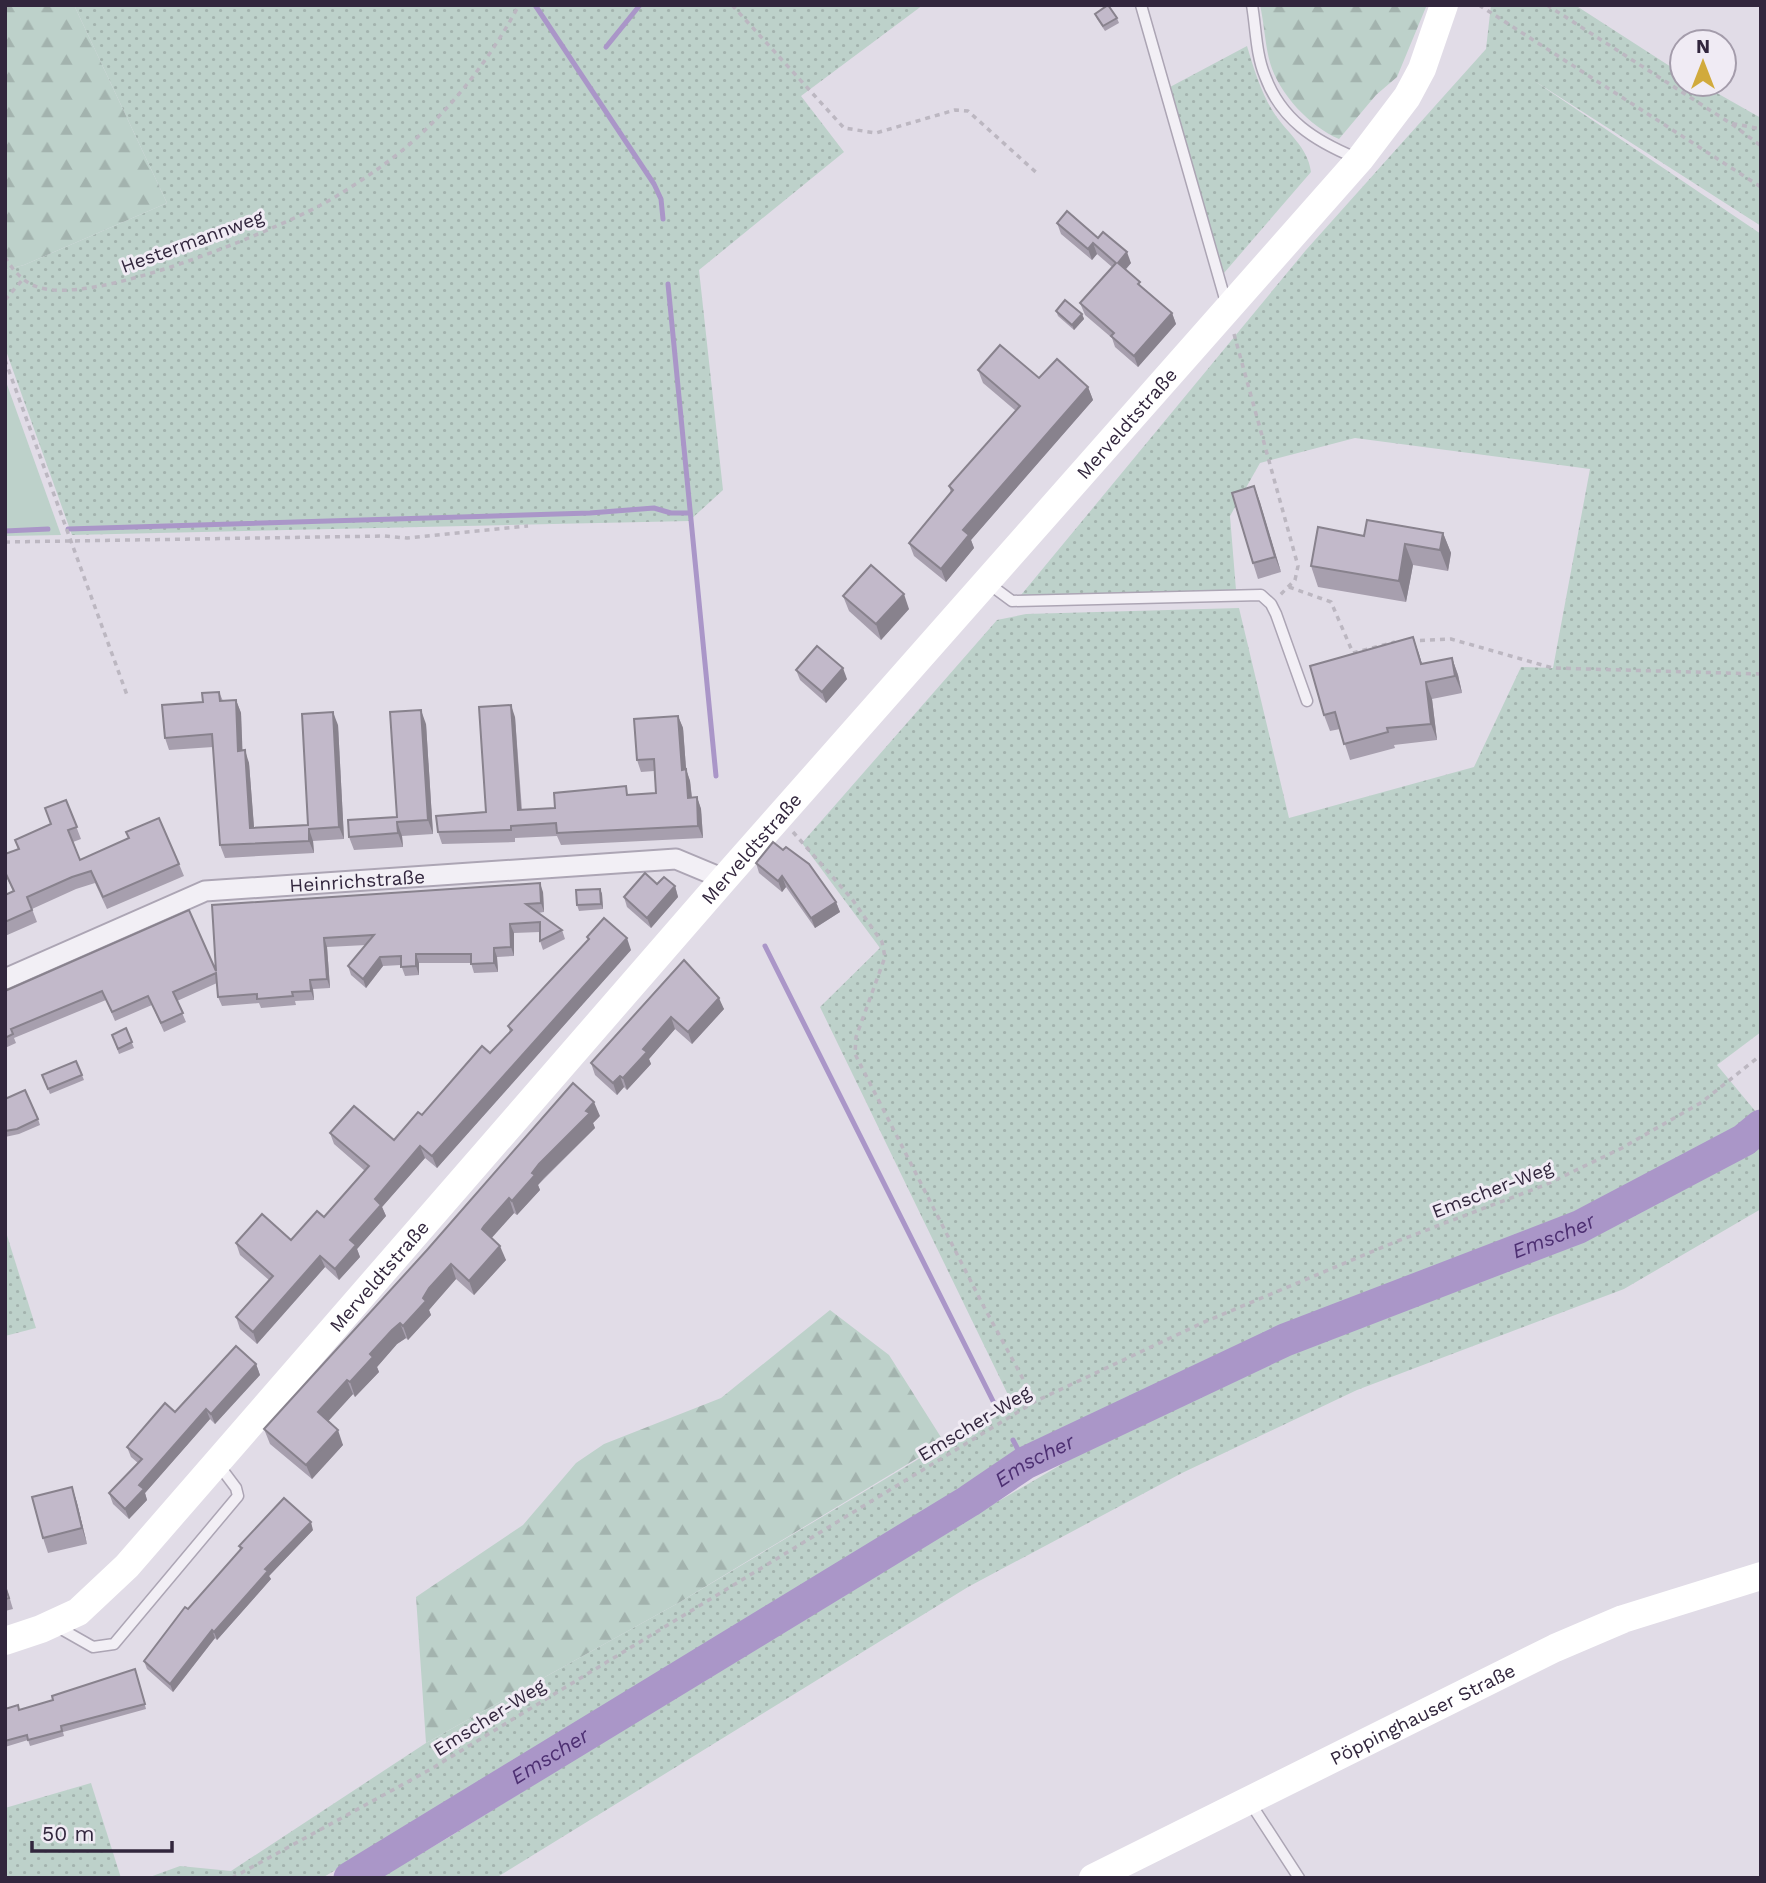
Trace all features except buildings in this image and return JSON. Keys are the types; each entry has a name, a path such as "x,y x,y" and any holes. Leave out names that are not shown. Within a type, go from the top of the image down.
{"main road":[{"name":"Merveldtstraße","path":"5,1641 78,1612 127,1566 724,879 1360,159 1412,88 1422,69 1444,5"},
{"name":"Pöppinghauser Straße","path":"1093,1878 1555,1648 1623,1619 1761,1576"}],"street":[{"name":"Heinrichstraße","path":"5,979 205,891 677,859 724,879"}],"lane":[{"path":"1141,5 1227,307"},
{"path":"1252,5 1264,75 1284,110 1317,142 1360,159"},
{"path":"986,581 1013,601 1262,595 1271,604 1307,701"},
{"path":"52,1624 93,1647 114,1644 238,1496 236,1488 217,1463"},
{"path":"1248,1801 1299,1878"}],"path":[{"name":"Hestermannweg","path":"23,279 37,288 62,289 123,281 234,245 320,205 383,166 447,109 483,67 519,5"},
{"path":"732,5 844,128 876,134 955,110 968,111 1038,175"},
{"path":"1479,5 1761,187"},
{"path":"1547,5 1761,146"},
{"path":"1730,124 1761,129"},
{"path":"5,257 23,279 5,300"},
{"path":"1227,307 1298,566 1289,587 1271,604"},
{"path":"5,360 127,695"},
{"path":"5,542 384,536 407,538 528,526"},
{"path":"1289,587 1331,602 1353,653"},
{"path":"1350,659 1353,653 1392,643 1451,639 1553,668 1761,674"},
{"path":"779,818 852,899 882,942 885,957 856,1037 855,1054 984,1307 1036,1401"},
{"name":"Emscher-Weg","path":"232,1878 431,1769 1036,1401 1202,1323 1395,1242 1556,1180 1622,1148 1702,1102 1761,1055"}],"green space":[{"path":"5,5 74,5 167,203 24,265 5,270"},
{"path":"74,5 923,5 801,96 844,152 699,270 723,490 689,521 72,535 5,348 5,270 24,265 167,203"},
{"path":"1260,5 1426,7 1397,77 1376,95 1339,139 1306,117 1279,84 1269,59"},
{"path":"1491,5 1575,5 1668,65 1668,98 1726,98 1761,118 1761,226 1533,80 1761,234 1761,1032 1717,1065 1761,1118 1761,1129 1722,1136 1655,1175 1565,1218 1283,1330 1144,1392 1012,1460 575,1729 322,1878 147,1878 180,1866 231,1871 426,1743 680,1602 1012,1403 820,1007 880,948 802,843 997,620 1026,614 1239,608 1289,818 1474,767 1521,667 1553,668 1590,469 1355,438 1260,463 1230,516 1236,590 1021,595 1306,250 1486,49"},
{"path":"1247,46 1265,97 1306,155 1311,172 1224,273 1218,267 1170,87"},
{"path":"5,379 61,535 5,536"},
{"path":"1761,1139 1761,1209 1624,1289 1357,1390 1182,1473 968,1587 496,1878 379,1878 870,1576 1093,1446 1292,1353 1573,1243 1695,1181"},
{"path":"5,1229 36,1328 5,1336"},
{"path":"830,1310 889,1355 944,1442 680,1602 426,1743 416,1597 523,1525 576,1463 604,1444 721,1398"},
{"path":"91,1783 121,1878 5,1878 5,1808"}],"waterway":[{"path":"535,5 654,184 661,199 663,219"},
{"path":"606,47 640,5"},
{"path":"668,284 716,776"},
{"path":"68,529 590,513 654,508 671,513 689,513"},
{"path":"5,531 48,529"},
{"path":"765,946 994,1403"},
{"name":"Emscher","path":"350,1878 969,1501 1025,1463 1285,1340 1579,1227 1744,1140 1761,1126"},
{"path":"1013,1440 1025,1463"}]}
